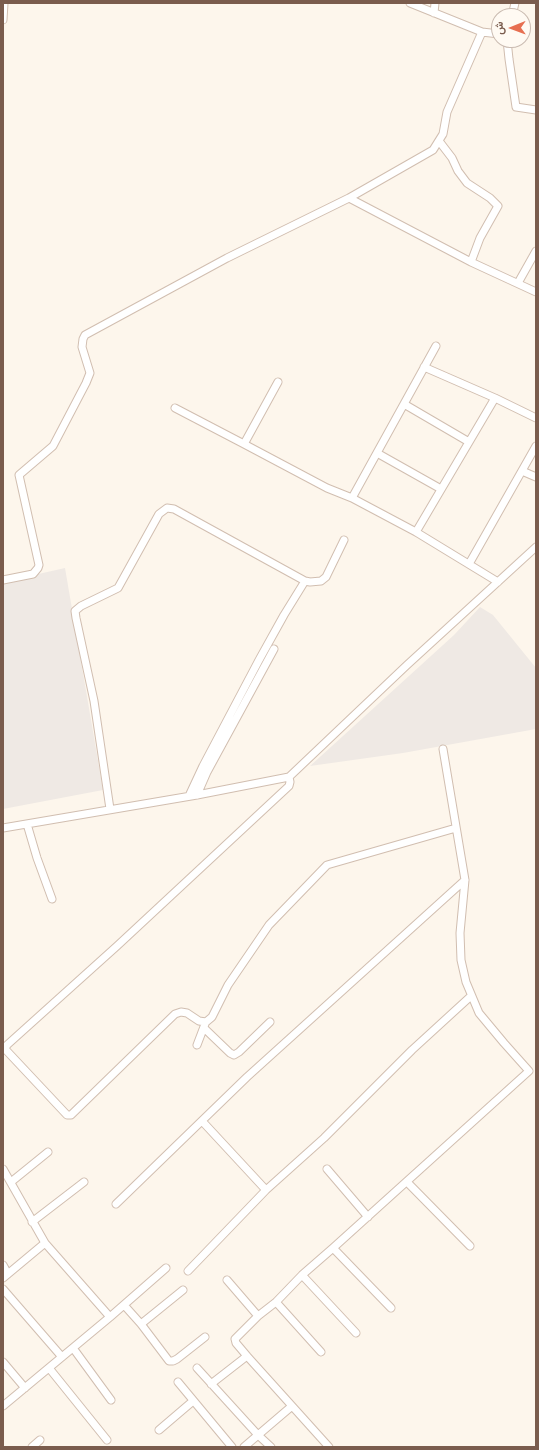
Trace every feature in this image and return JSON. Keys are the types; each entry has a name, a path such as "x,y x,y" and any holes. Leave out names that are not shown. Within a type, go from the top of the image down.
{"street":[{"path":"3,20 4,3"},
{"path":"410,3 482,32 491,33"},
{"path":"434,13 435,3"},
{"path":"3,580 33,574 38,568 39,565 19,475 53,446 86,383 90,373 82,347 85,335 227,258 349,198 433,150 443,134 447,112 482,32"},
{"path":"508,48 516,107 536,110"},
{"path":"439,141 452,158 458,171 467,183 490,198 498,206 480,238 471,262"},
{"path":"349,198 471,262 536,292"},
{"path":"518,283 536,251"},
{"path":"352,498 436,346"},
{"path":"424,367 495,398 536,418"},
{"path":"244,444 278,382"},
{"path":"416,532 495,398"},
{"path":"404,404 468,442"},
{"path":"175,408 327,488 352,498 416,532 498,582"},
{"path":"469,564 536,446"},
{"path":"377,453 441,489"},
{"path":"522,471 536,477"},
{"path":"110,809 94,702 76,618 76,609 118,588 159,514 163,510 170,508 305,581 315,583 326,577 344,540"},
{"path":"3,828 197,795 289,777 407,665 536,547"},
{"path":"189,796 259,660 305,581"},
{"path":"197,795 207,772 274,649"},
{"path":"329,1447 247,1356 236,1343 235,1339 258,1316 276,1302 302,1275 529,1071 479,1013 466,982 461,960 460,933 466,880 442,749"},
{"path":"270,1022 239,1052 234,1054 230,1053 205,1025 187,1013 181,1012 175,1014 71,1115 67,1115 4,1049 10,1041 116,946 289,786 289,777"},
{"path":"27,824 37,858 52,899"},
{"path":"197,1045 205,1025 212,1017 228,985 269,925 327,865 456,828"},
{"path":"116,1204 247,1077 466,880"},
{"path":"188,1271 266,1190 324,1138 412,1050 472,996"},
{"path":"202,1121 266,1190"},
{"path":"11,1182 48,1152"},
{"path":"327,1168 368,1217"},
{"path":"3,1169 45,1243 110,1318"},
{"path":"32,1222 84,1182"},
{"path":"407,1182 470,1246"},
{"path":"3,1265 6,1276 45,1243"},
{"path":"333,1248 391,1308"},
{"path":"3,1406 110,1318 166,1268"},
{"path":"302,1275 356,1333"},
{"path":"227,1280 258,1316"},
{"path":"3,1289 62,1357"},
{"path":"141,1324 183,1290"},
{"path":"276,1302 321,1352"},
{"path":"124,1305 141,1324 169,1361 173,1362 178,1359 204,1337"},
{"path":"73,1348 111,1400"},
{"path":"211,1384 247,1356"},
{"path":"3,1362 25,1388"},
{"path":"49,1368 106,1440"},
{"path":"196,1368 271,1447"},
{"path":"178,1382 232,1447"},
{"path":"159,1430 193,1401"},
{"path":"244,1447 292,1406"},
{"path":"32,1447 40,1440"}],"shaded area":[{"path":"65,568 103,790 3,809 3,582"},
{"path":"480,607 493,615 536,668 536,729 403,753 310,766 454,635"}]}
